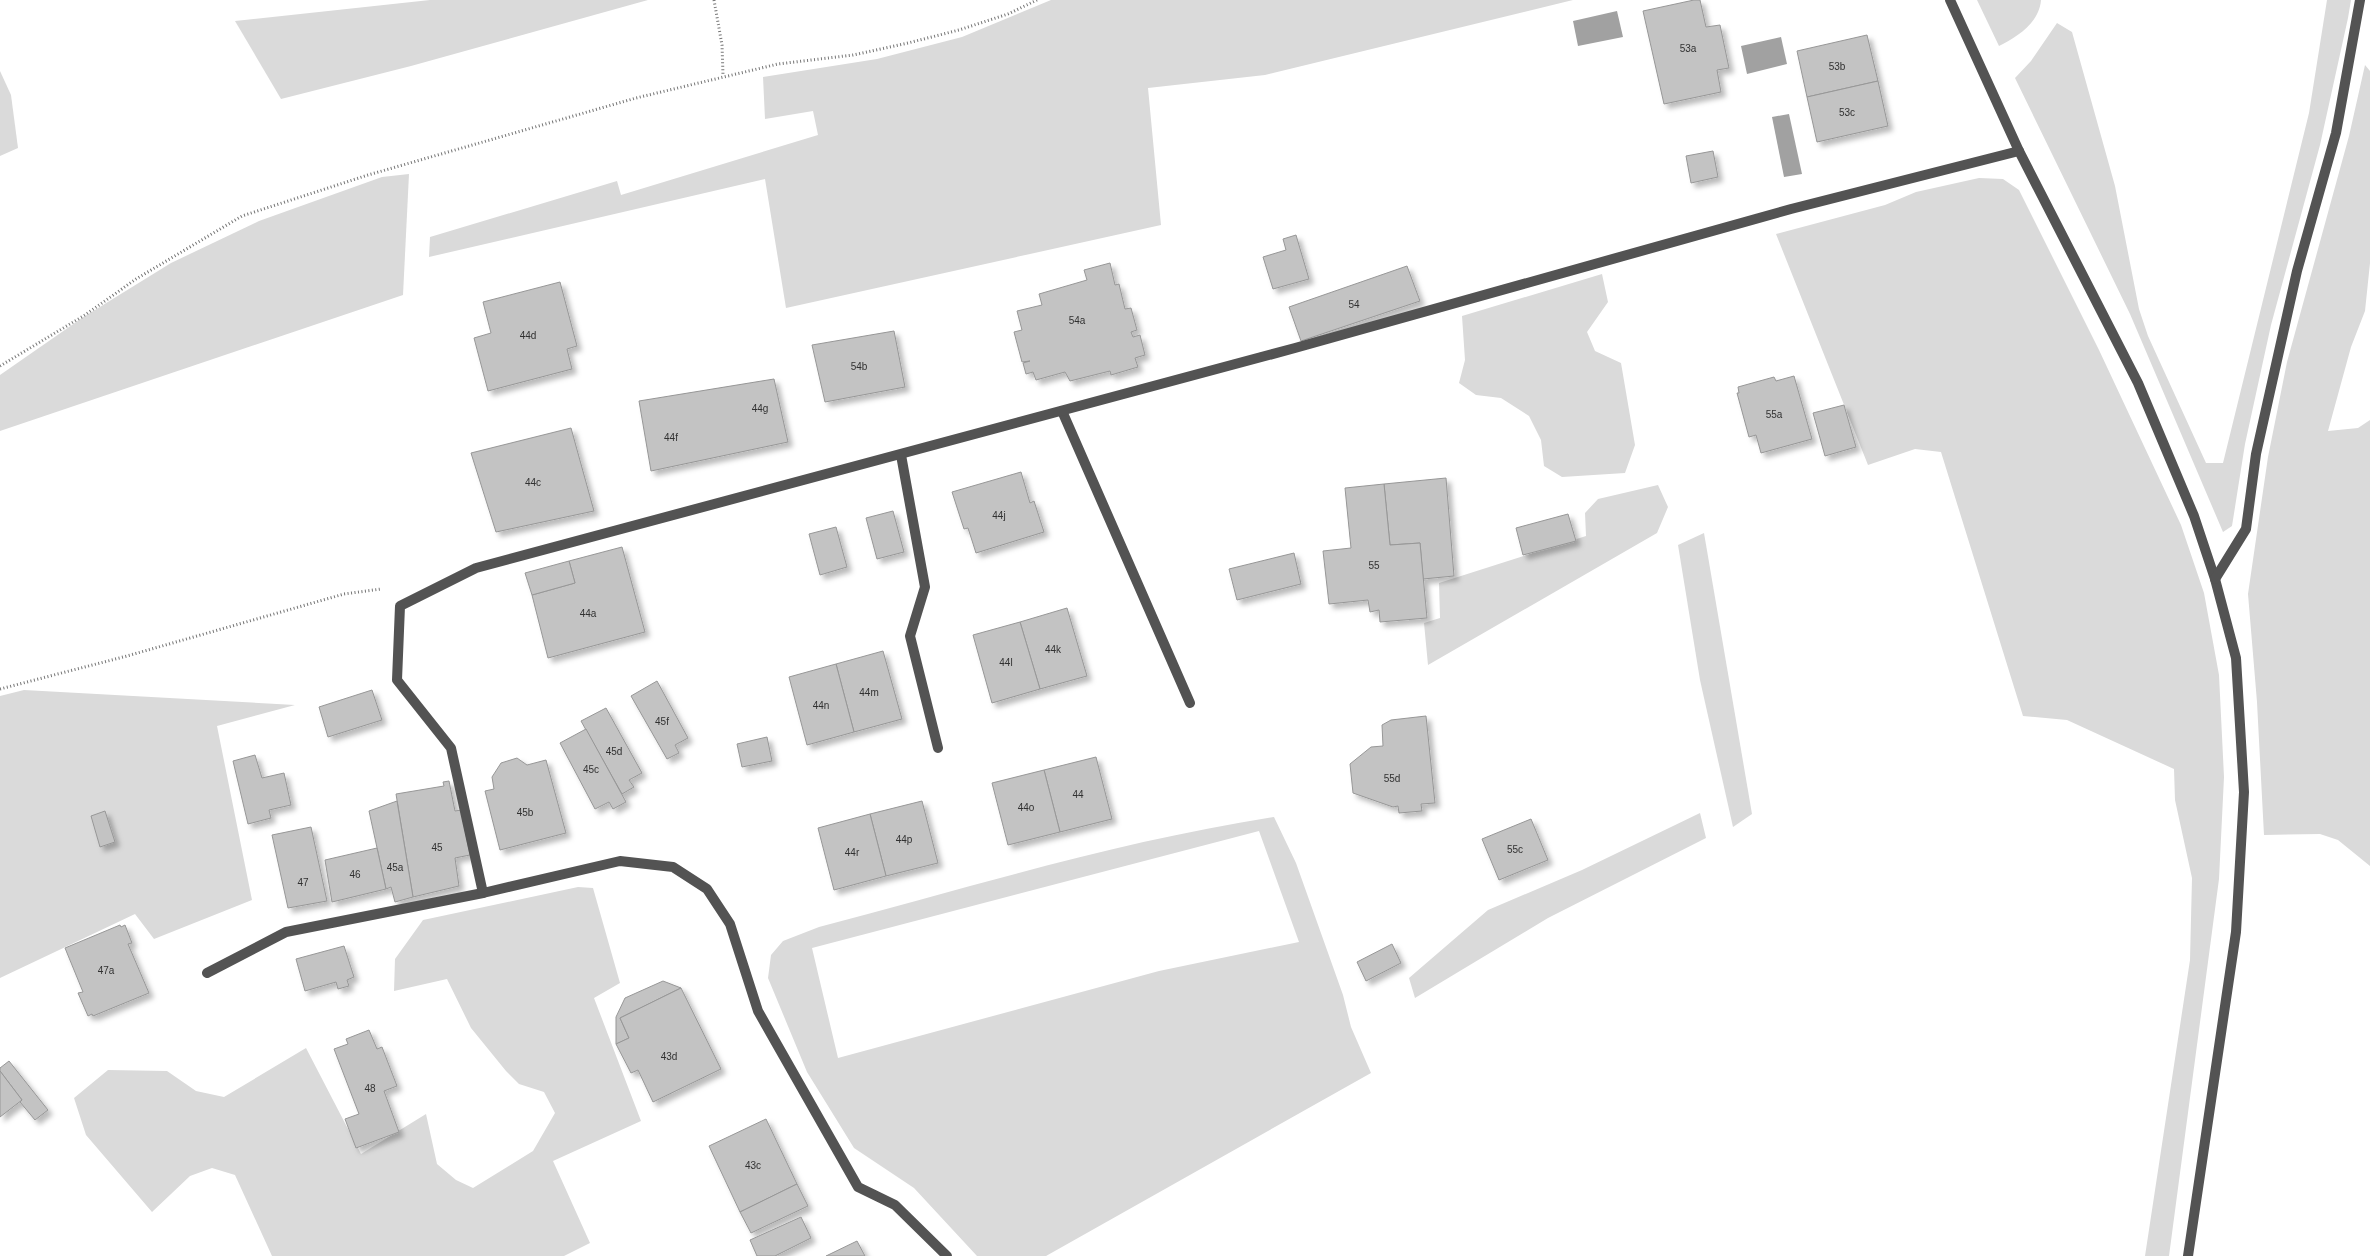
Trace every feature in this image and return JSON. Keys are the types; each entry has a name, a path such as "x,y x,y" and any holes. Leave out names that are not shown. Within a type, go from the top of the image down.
{"street":[{"path":"1950,0 2019,151 2138,383 2194,516 2215,579 2236,658 2244,792 2236,932 2188,1256"},
{"path":"2215,579 2246,529 2256,454 2297,271 2336,133 2360,0"},
{"path":"483,893 451,748 397,680 400,606 476,568 1295,348 1773,213 2019,151"},
{"path":"1062,411 1190,703"},
{"path":"901,455 925,587 910,636 938,748"},
{"path":"207,973 286,932 483,893 620,861 673,867 707,889 730,924 758,1011 858,1187 895,1205 947,1256"}],"path":[{"path":"714,0 722,44 723,75"},
{"path":"0,366 85,315 136,279 242,216 451,151 723,75 778,64 853,55 908,43 1008,14 1037,0"},
{"path":"0,689 127,656 344,594 386,588"}],"shaded area":[{"path":"430,0 648,0 411,66 281,99 235,21"},
{"path":"1051,0 1573,0 1265,75 1148,88 1161,225 786,308 765,179 429,257 430,237 617,181 621,195 818,135 813,111 765,119 763,77 877,59 962,37"},
{"path":"1977,0 2041,0 2032,22 2020,33 1999,46"},
{"path":"2327,0 2351,0 2348,18 2320,145 2271,325 2245,444 2232,526 2223,532 2130,314 2015,78 2031,61 2057,23 2072,32 2115,186 2139,309 2148,336 2206,463 2223,463 2309,113"},
{"path":"1617,11 1623,37 1578,46 1573,21"},
{"path":"1781,37 1787,64 1747,74 1741,46"},
{"path":"2365,65 2370,71 2370,263 2365,311 2351,347 2328,431 2358,428 2370,420 2370,866 2338,840 2320,834 2264,835 2257,702 2248,594 2268,457 2287,362 2349,136"},
{"path":"0,71 11,95 18,148 0,156"},
{"path":"1789,114 1802,174 1784,177 1772,117"},
{"path":"409,174 403,295 0,431 0,375 82,318 171,263 259,221 382,177"},
{"path":"1979,178 2003,179 2019,190 2099,350 2181,525 2204,593 2219,675 2224,777 2219,879 2169,1256 2145,1256 2190,960 2192,878 2175,800 2174,769 2067,720 2023,716 1941,452 1915,449 1868,465 1776,234 1885,205 1916,192"},
{"path":"1602,274 1608,302 1587,332 1595,351 1621,363 1635,445 1625,473 1562,477 1544,466 1541,440 1529,416 1501,398 1476,395 1459,383 1465,360 1462,316"},
{"path":"1658,485 1668,507 1657,533 1428,665 1424,623 1440,618 1439,583 1586,536 1585,513 1598,499"},
{"path":"1704,533 1752,814 1733,827 1700,680 1678,545"},
{"path":"24,690 295,705 217,726 252,900 154,939 135,914 0,978 0,696"},
{"path":"1700,813 1706,838 1548,918 1415,998 1409,978 1488,910 1582,870"},
{"path":"1274,817 1296,863 1343,995 1351,1027 1371,1073 1046,1256 977,1256 914,1188 854,1148 807,1072 768,978 771,955 783,941 819,927 1045,866 1216,827","holes":["1259,831 1299,942 1159,971 838,1058 812,948"]},
{"path":"578,887 593,888 620,983 594,998 641,1121 553,1161 590,1243 564,1256 272,1256 235,1175 212,1168 190,1176 152,1212 86,1135 74,1098 108,1070 167,1071 196,1091 224,1097 306,1048 361,1154 426,1114 437,1164 456,1180 473,1188 533,1151 555,1113 544,1092 519,1084 471,1028 447,979 394,991 395,959 423,920"}],"building":[{"path":"1700,0 1706,27 1720,25 1729,68 1717,70 1721,92 1664,104 1643,11"},
{"path":"1867,35 1878,81 1807,97 1797,51"},
{"path":"1878,81 1888,126 1817,142 1807,97"},
{"path":"1713,151 1718,177 1691,183 1686,156"},
{"path":"1296,235 1309,279 1273,289 1263,257 1286,250 1283,239"},
{"path":"1110,263 1115,285 1119,284 1125,309 1131,308 1137,330 1131,332 1133,337 1140,335 1145,355 1135,358 1138,367 1111,375 1110,371 1070,381 1065,372 1036,380 1033,372 1026,374 1023,363 1030,361 1022,362 1014,332 1022,330 1017,311 1042,305 1039,294 1087,280 1084,270"},
{"path":"1407,266 1420,301 1301,341 1289,307"},
{"path":"560,282 577,346 567,349 572,369 488,391 474,338 491,333 483,302"},
{"path":"894,331 905,387 825,402 812,345"},
{"path":"1794,376 1812,439 1761,453 1756,435 1749,437 1737,393 1739,393 1738,387 1774,377 1776,381"},
{"path":"774,379 788,442 651,471 639,401"},
{"path":"1844,405 1856,447 1825,456 1813,413"},
{"path":"571,428 594,511 496,532 471,453"},
{"path":"1021,472 1030,503 1034,501 1044,532 976,553 968,528 964,529 952,492"},
{"path":"1446,478 1454,576 1423,579 1420,543 1390,545 1384,484"},
{"path":"1384,484 1390,545 1420,543 1427,618 1380,622 1379,610 1370,612 1368,600 1329,604 1323,551 1351,548 1345,488"},
{"path":"893,511 904,552 877,559 866,518"},
{"path":"1568,514 1576,541 1523,555 1516,528"},
{"path":"836,527 847,567 820,575 809,534"},
{"path":"622,547 645,632 548,658 532,595 575,583 569,561"},
{"path":"1294,553 1301,584 1237,600 1229,569"},
{"path":"569,561 575,583 532,595 525,573"},
{"path":"1067,608 1087,676 1040,689 1020,622"},
{"path":"1020,622 1040,689 992,703 973,635"},
{"path":"883,651 902,719 854,732 836,664"},
{"path":"836,664 854,732 807,745 789,677"},
{"path":"657,681 688,738 675,745 679,753 667,759 631,696"},
{"path":"372,690 382,720 328,737 319,707"},
{"path":"606,708 642,773 629,780 634,787 622,794 581,721"},
{"path":"1426,716 1435,803 1421,804 1422,811 1399,813 1398,806 1393,807 1353,793 1350,764 1371,747 1383,746 1382,725 1391,720"},
{"path":"586,729 626,802 613,809 609,802 595,809 560,743"},
{"path":"767,737 772,761 742,767 737,744"},
{"path":"255,755 262,778 284,773 291,805 269,810 271,818 248,824 233,761"},
{"path":"1096,757 1112,819 1060,832 1044,770"},
{"path":"517,758 527,765 546,760 566,833 500,850 485,791 494,789 492,777 501,763"},
{"path":"1044,770 1060,832 1008,845 992,783"},
{"path":"449,781 455,811 461,810 470,855 455,858 459,886 413,897 396,794 444,786 443,782"},
{"path":"397,801 413,897 395,902 391,887 386,889 369,811"},
{"path":"922,801 938,863 886,876 870,814"},
{"path":"105,811 115,842 100,847 91,816"},
{"path":"870,814 886,876 834,890 818,828"},
{"path":"1531,819 1548,860 1499,880 1482,839"},
{"path":"311,827 327,901 288,908 272,835"},
{"path":"377,848 386,889 332,902 325,860"},
{"path":"120,925 121,927 125,925 132,943 128,944 149,993 93,1016 92,1014 88,1016 78,993 83,992 65,948"},
{"path":"1392,944 1401,963 1366,981 1357,962"},
{"path":"344,946 354,977 347,980 349,986 338,989 336,982 305,991 296,959"},
{"path":"663,981 681,988 620,1018 629,1038 616,1044 616,1017 625,998"},
{"path":"681,988 721,1069 653,1102 638,1070 631,1073 616,1044 629,1038 620,1018"},
{"path":"369,1030 377,1049 382,1047 397,1086 384,1091 399,1132 356,1148 345,1119 359,1114 334,1049 348,1044 346,1039"},
{"path":"9,1061 48,1110 35,1120 20,1102 22,1100 0,1071 0,1068"},
{"path":"0,1071 22,1100 0,1117"},
{"path":"766,1119 797,1184 740,1212 709,1146"},
{"path":"797,1184 808,1206 751,1233 740,1212"},
{"path":"801,1217 811,1238 775,1256 757,1256 750,1240"},
{"path":"857,1241 865,1256 826,1256"}]}
